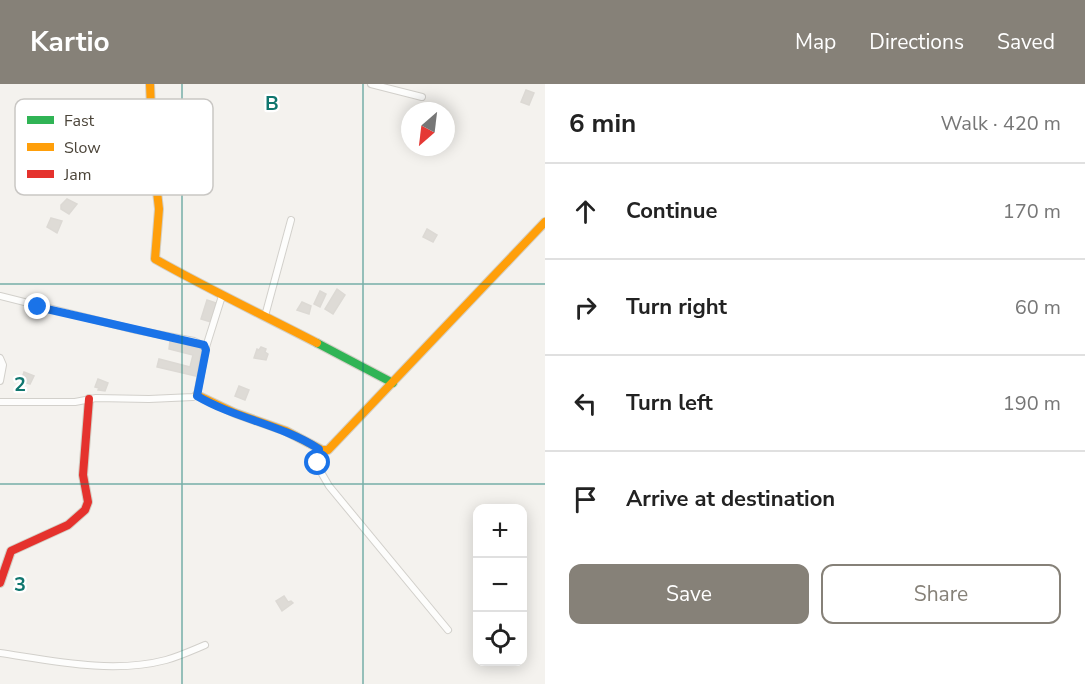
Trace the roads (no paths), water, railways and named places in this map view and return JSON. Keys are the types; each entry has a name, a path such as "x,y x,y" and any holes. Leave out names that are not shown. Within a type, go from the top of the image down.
{"street":[{"path":"150,84 151,99"},
{"path":"370,84 422,98"},
{"path":"157,195 159,209 155,259 222,296 393,383"},
{"path":"265,316 291,220"},
{"path":"0,402 175,399 196,395 235,413 272,425 325,451 332,447 545,222"},
{"path":"0,296 206,346"},
{"path":"196,395 206,346 222,296"},
{"path":"0,358 3,365 0,381"},
{"path":"0,583 11,551 67,525 77,518 88,503 83,475 89,399"},
{"path":"319,449 318,467 329,486 448,630"},
{"path":"0,653 76,663 123,665 166,660 205,645"}]}
